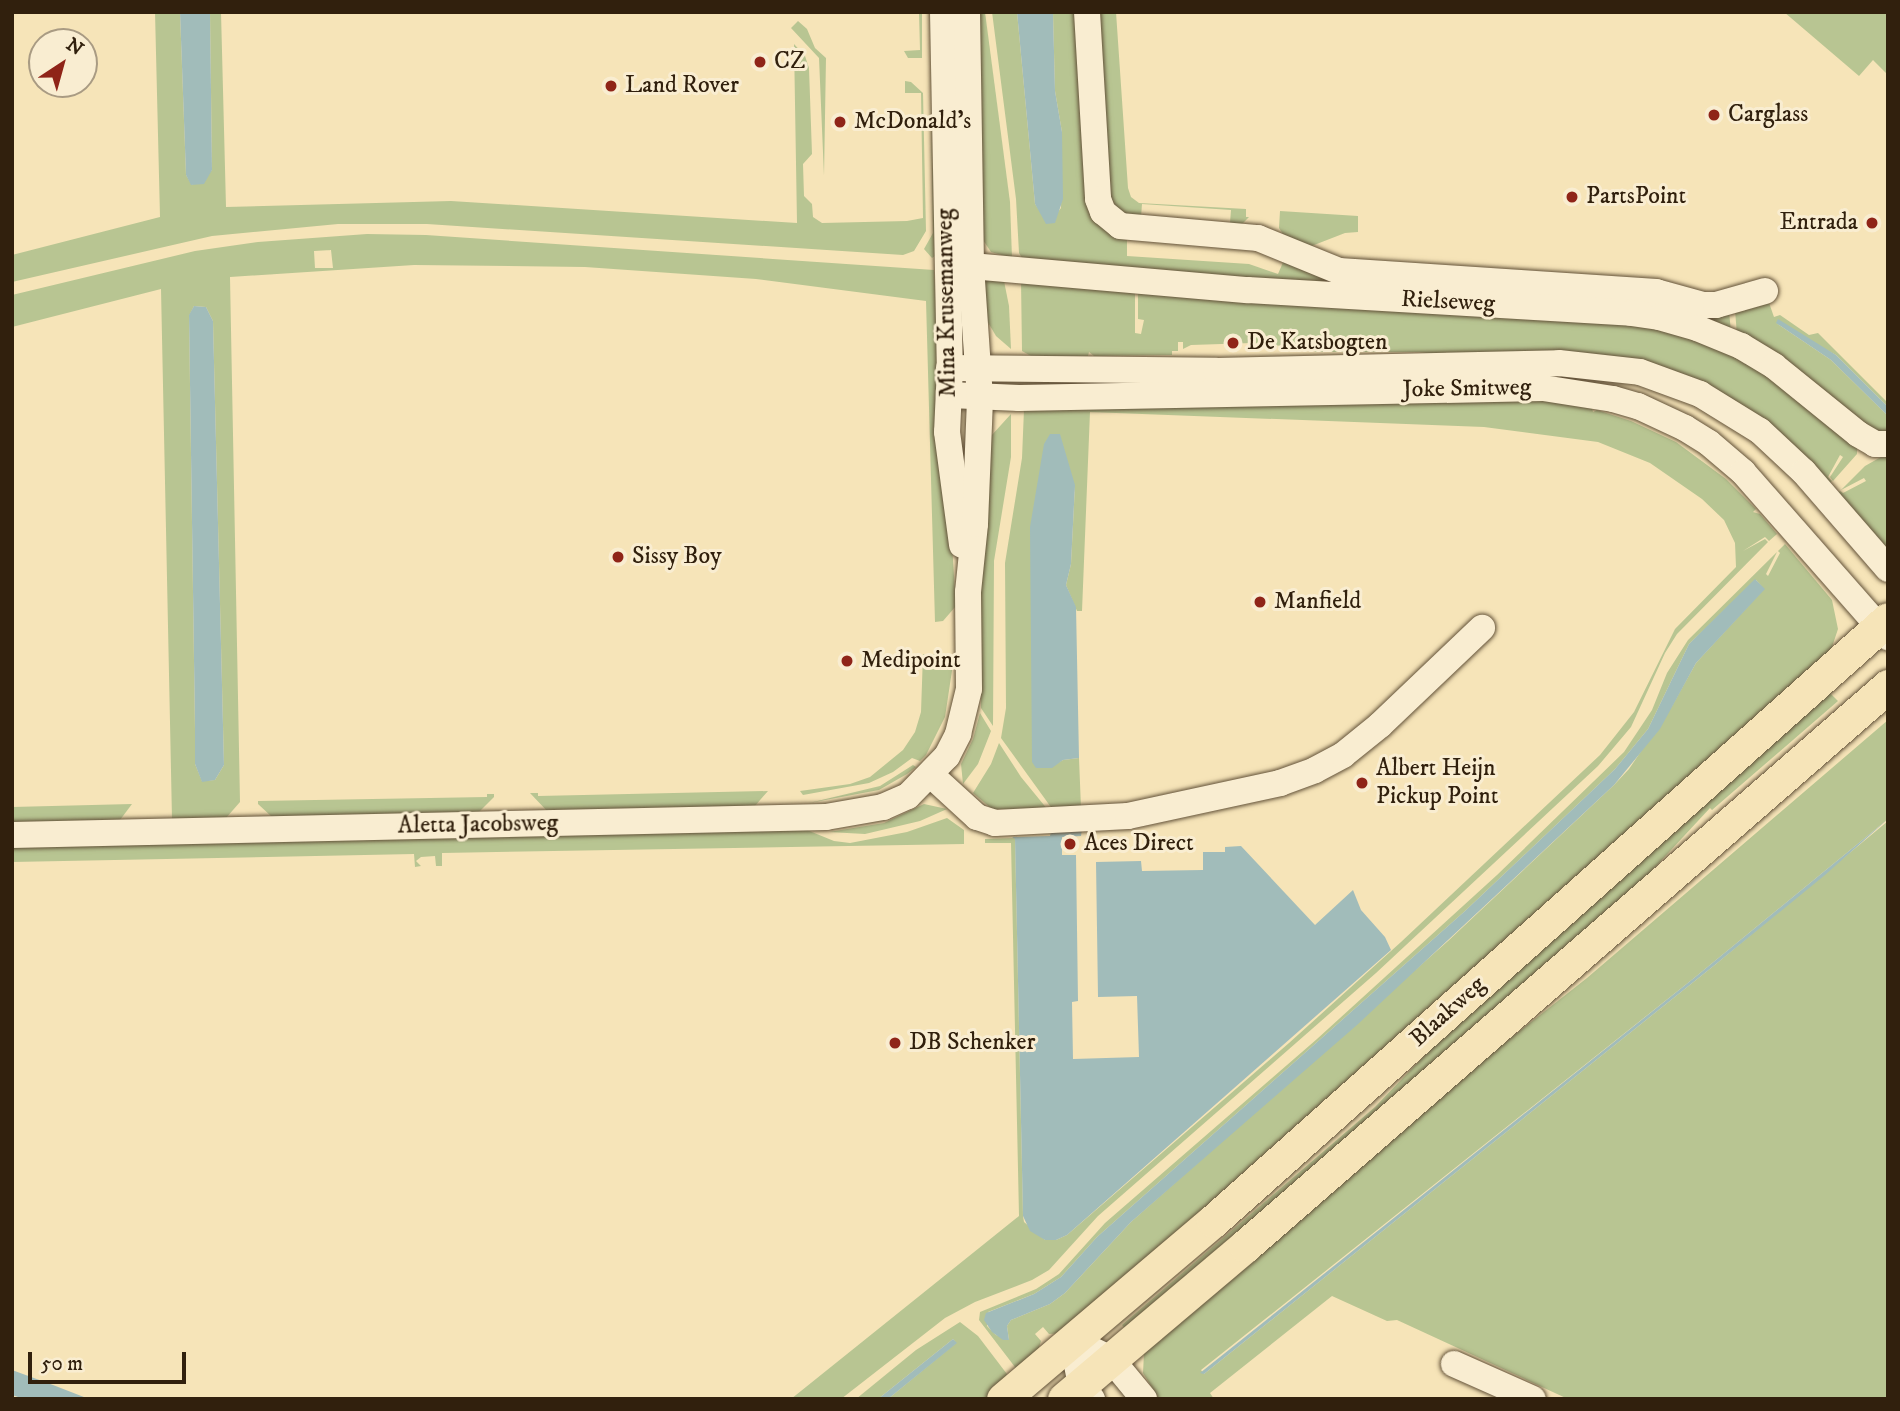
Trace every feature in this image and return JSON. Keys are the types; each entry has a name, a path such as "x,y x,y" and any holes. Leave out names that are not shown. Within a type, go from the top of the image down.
{"main road":[{"name":"Blaakweg","path":"1003,1399 1245,1194 1885,627"},
{"name":"Blaakweg","path":"1079,1394 1111,1359 1337,1167 1888,686"}],"street":[{"name":"Mina Krusemanweg","path":"943,12 950,395 947,432 968,592"},
{"name":"Mina Krusemanweg","path":"931,775 947,756 966,709 968,592 975,524 980,398 971,265 967,12"},
{"path":"1087,12 1098,199 1103,212 1120,226 1258,238 1339,271 1656,292 1703,305 1716,305 1765,290"},
{"name":"Rielseweg","path":"971,265 1248,290 1631,313 1658,317 1697,328 1741,346 1784,374 1858,434 1875,444 1888,444"},
{"name":"Joke Smitweg","path":"949,368 1216,371 1559,363 1640,372 1700,394 1760,431 1804,472 1888,569"},
{"name":"Joke Smitweg","path":"950,395 980,398 1543,388 1613,399 1661,417 1709,443 1775,505 1885,627"},
{"path":"931,775 976,817 995,823 1128,816 1280,783 1315,770 1343,755 1380,725 1482,628"},
{"name":"Aletta Jacobsweg","path":"12,835 826,817 883,807 908,796 931,775"},
{"path":"1072,1340 1111,1359 1144,1399"},
{"path":"1072,1340 1079,1394"},
{"path":"1454,1364 1533,1399"}],"green space":[{"path":"155,12 180,12 186,175 192,185 212,170 210,12 221,12 226,207 451,201 797,223 794,44 805,56 809,68 812,154 803,164 804,196 812,204 813,217 822,223 907,221 923,218 921,93 905,93 905,81 911,82 923,93 926,231 914,251 903,255 427,224 338,224 212,236 12,282 12,255 160,217"},
{"path":"919,12 922,12 922,58 908,58 904,51 920,50"},
{"path":"975,12 985,12 1010,202 1012,258 991,252 981,237"},
{"path":"992,12 1017,12 1035,204 1044,217 1054,217 1061,208 1062,132 1055,91 1053,12 1076,12 1118,238 1127,240 1127,256 1249,264 1278,274 1284,260 1729,311 1731,332 1022,258 1019,253 1016,199"},
{"path":"1098,12 1116,12 1128,188 1131,197 1139,203 1246,209 1246,217 1249,217 1242,224 1230,223 1231,210 1142,204 1141,217 1125,215 1116,207 1110,196"},
{"path":"1784,12 1888,12 1888,75 1873,60 1859,76"},
{"path":"798,21 807,29 815,48 826,58 824,176 819,58 791,28"},
{"path":"931,116 935,256 932,258 924,249 933,233"},
{"path":"1280,211 1358,216 1358,232 1345,233 1309,247 1283,234 1279,228"},
{"path":"367,234 426,235 934,270 956,606 943,621 935,622 926,301 756,279 585,267 414,265 230,277 240,802 226,818 172,819 161,289 12,327 12,295 195,251 258,242","holes":["331,250 333,268 315,268 314,251","194,306 206,307 213,321 224,765 215,780 202,781 195,764 189,316"]},
{"path":"980,276 1004,281 1009,306 1011,349 996,336 986,319"},
{"path":"1021,281 1135,288 1135,333 1141,334 1144,320 1138,319 1138,288 1653,324 1738,354 1857,446 1857,454 1833,481 1830,477 1843,457 1840,455 1828,477 1832,481 1826,487 1706,389 1419,352 1315,352 1314,349 1252,343 1191,345 1183,349 1183,342 1178,342 1178,351 1172,351 1172,355 1094,356 1089,352 1088,356 1031,356 1022,351"},
{"path":"1768,300 1774,317 1780,315 1809,335 1818,333 1888,403 1888,407 1836,355 1776,323 1831,360 1888,416 1888,436 1878,436 1737,335 1735,310"},
{"path":"1514,395 1592,408 1593,412 1597,410 1631,421 1676,442 1726,479 1756,509 1753,512 1760,514 1777,534 1769,541 1765,537 1743,551 1765,539 1768,542 1677,634 1665,653 1631,727 1598,766 1376,973 1098,1216 1049,1270 945,1318 841,1399 791,1399 1019,1216 1011,843 985,843 985,839 1015,838 1023,1216 1024,1222 1045,1240 1056,1240 1067,1235 1289,1043 1600,755 1634,712 1675,629 1736,567 1735,543 1724,520 1702,499 1650,463 1598,442 1484,427 1090,412 1082,611 1077,611 1066,585 1071,564 1075,485 1036,768 1049,768 1063,760 1079,758 1081,808 1053,810 1001,738 1006,708 1005,563 1022,458 1024,409"},
{"path":"1011,414 1011,457 994,561 993,726 981,708 980,601 991,436"},
{"path":"1888,453 1888,548 1834,497 1840,491 1843,493 1866,481 1864,478 1841,490 1865,466"},
{"path":"1785,544 1832,600 1838,629 1831,650 1063,1333 1049,1334 1043,1327 1035,1334 1041,1341 1037,1354 1018,1371 979,1320 980,1312 1036,1289 1059,1274 1105,1223 1317,1039 1497,875 1624,752 1652,710 1667,673 1688,640 1777,552 1766,574 1768,576 1780,553 1778,551","holes":["1756,580 1764,589 1696,663 1672,706 1629,769 1614,785 1448,941 1131,1222 1065,1293 1050,1304 1011,1320 1007,1326 1009,1340 996,1335 987,1326 988,1312 1034,1294 1061,1277 1097,1237 1465,911 1615,769 1648,729 1689,644"]},
{"path":"923,654 942,654 953,664 945,717 926,755 920,761 912,758 893,772 869,783 803,795 800,791 850,784 870,777 903,750 915,732 921,712"},
{"path":"1826,689 1838,701 1712,810 1710,808 1645,878 1127,1331 1122,1325 1375,1107 1456,1023"},
{"path":"980,713 991,731 978,764 963,784 961,764 973,739"},
{"path":"1888,720 1888,819 1694,978 1201,1370 1204,1374 1716,964 1888,821 1887,1399 1568,1399 1397,1320 1387,1321 1332,1296 1210,1393 1214,1399 1159,1399 1143,1373 1144,1353 1399,1126 1587,978"},
{"path":"999,743 1021,777 1048,810 992,809 973,793 991,764"},
{"path":"913,765 916,767 907,774 879,790 809,803 880,786"},
{"path":"768,791 754,807 548,812 530,793 538,793 538,796"},
{"path":"487,794 494,794 494,797 478,813 272,817 258,804 258,801 487,797"},
{"path":"132,804 120,820 12,822 12,807"},
{"path":"924,804 947,809 920,821 865,834 829,832 884,823"},
{"path":"947,818 964,830 964,844 442,853 442,866 436,866 435,856 421,857 416,861 421,866 415,867 414,854 12,862 12,846 807,830 834,841 850,843 907,832"},
{"path":"960,1322 978,1336 1010,1378 985,1399 888,1399 956,1343 953,1339 878,1399 856,1399 916,1350"}],"water":[{"path":"180,12 210,12 212,170 204,184 191,185 186,175"},
{"path":"1017,12 1053,12 1055,91 1062,132 1063,199 1055,223 1046,224 1035,204"},
{"path":"194,306 206,307 213,321 224,765 215,780 202,782 195,764 189,315"},
{"path":"1778,319 1836,355 1888,407 1888,416 1831,360 1776,323"},
{"path":"1050,434 1060,434 1075,485 1071,564 1066,585 1076,607 1079,758 1063,760 1052,768 1036,768 1032,762 1030,527 1044,444"},
{"path":"1755,579 1765,589 1696,663 1660,729 1614,785 1357,1025 1131,1222 1065,1293 1050,1304 1011,1320 1007,1326 1009,1340 1003,1340 992,1332 984,1320 986,1313 1034,1294 1061,1277 1097,1237 1465,911 1615,769 1648,729 1689,644"},
{"path":"1888,819 1825,875 1716,964 1204,1374 1200,1373 1694,978"},
{"path":"1082,829 1081,836 1062,837 1062,855 1076,855 1078,1001 1072,1002 1073,1059 1139,1057 1137,996 1098,997 1096,862 1141,861 1142,871 1203,870 1203,852 1225,852 1225,847 1241,846 1315,925 1353,890 1361,910 1385,937 1391,950 1067,1235 1056,1240 1045,1240 1030,1231 1023,1216 1015,839 1012,837 1050,836 1051,831"},
{"path":"953,1339 957,1343 888,1399 878,1399"},
{"path":"12,1370 89,1399 24,1399 12,1395"}],"place":[{"name":"CZ","path":"760,62"},
{"name":"Land Rover","path":"611,86"},
{"name":"Carglass","path":"1714,115"},
{"name":"McDonald's","path":"840,122"},
{"name":"PartsPoint","path":"1572,197"},
{"name":"Entrada","path":"1872,223"},
{"name":"De Katsbogten","path":"1233,343"},
{"name":"Sissy Boy","path":"618,557"},
{"name":"Manfield","path":"1260,602"},
{"name":"Medipoint","path":"847,661"},
{"name":"Albert Heijn Pickup Point","path":"1362,783"},
{"name":"Aces Direct","path":"1070,844"},
{"name":"DB Schenker","path":"895,1043"}]}
